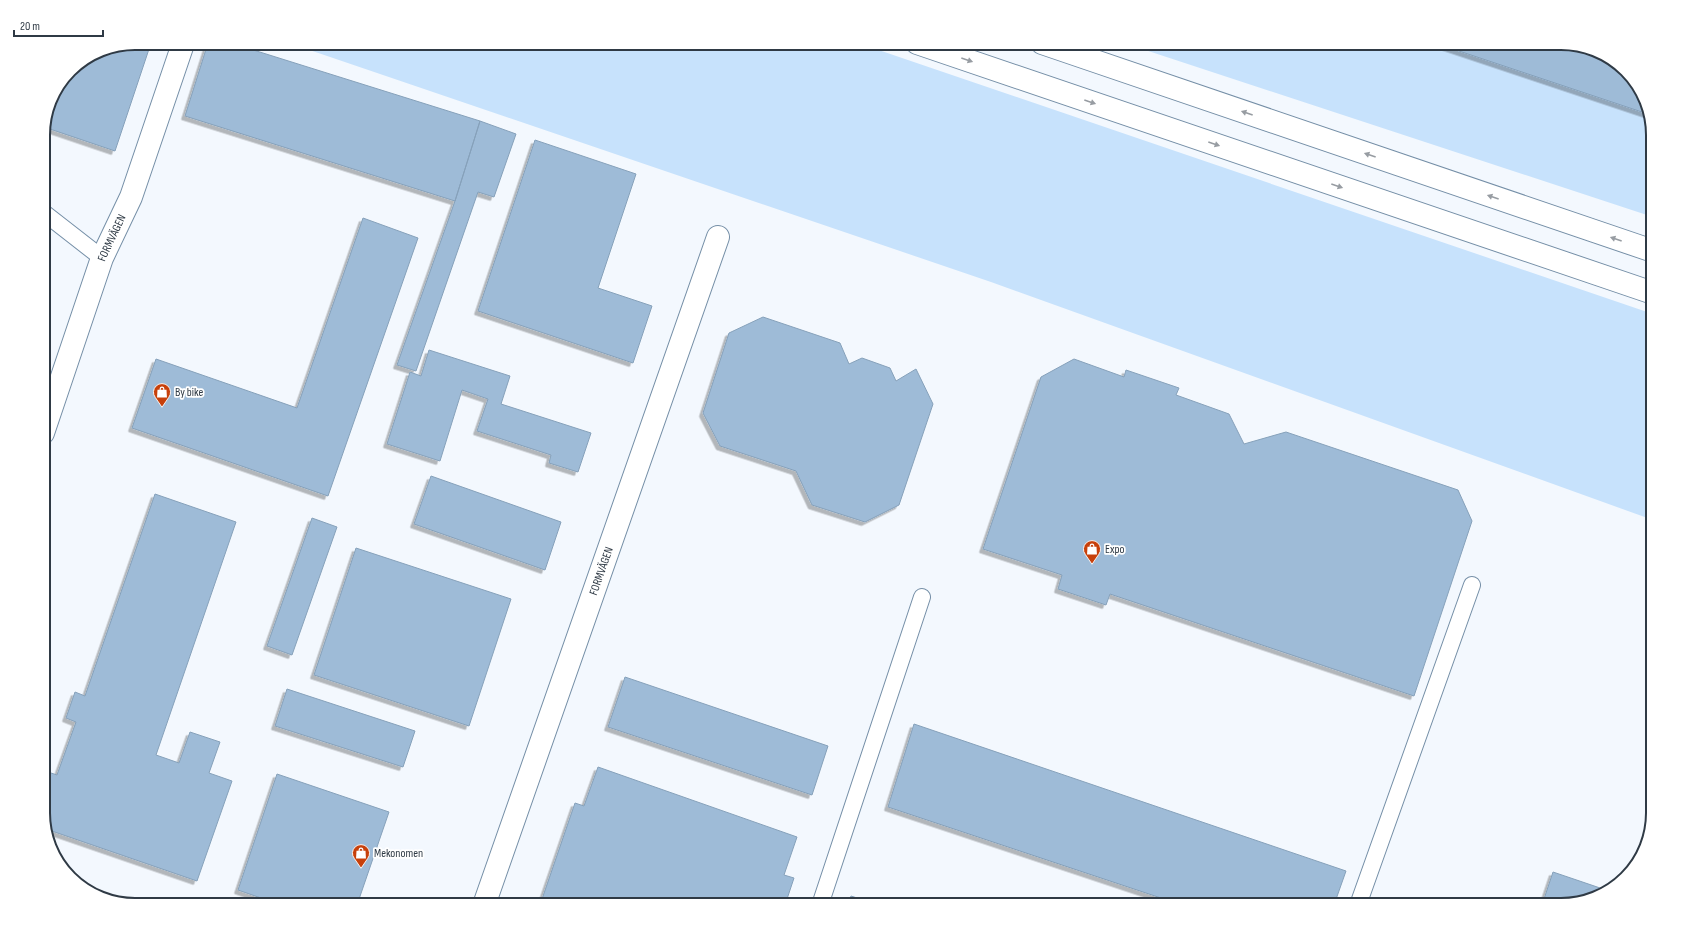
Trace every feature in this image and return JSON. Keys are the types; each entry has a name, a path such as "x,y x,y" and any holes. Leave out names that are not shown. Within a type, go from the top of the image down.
{"main road":[{"name":"FORMVÄGEN","path":"50,412 102,258 131,198 181,50"},
{"path":"938,50 1646,291"},
{"path":"1063,50 1646,249"},
{"name":"FORMVÄGEN","path":"486,898 718,237"}],"lane":[{"path":"50,217 102,258"},
{"path":"1360,898 1472,585"},
{"path":"822,898 922,597"}],"shaded area":[{"path":"310,50 879,50 1646,312 1646,517 991,282"},
{"path":"1145,50 1465,50 1641,109 1646,129 1646,215"}],"building":[{"path":"129,50 149,50 115,151 50,129 56,102 64,88 79,71 102,56"},
{"path":"206,50 253,50 480,121 455,201 185,116"},
{"path":"1456,50 1561,50 1594,56 1604,61 1625,79 1637,97 1642,112"},
{"path":"480,121 516,134 494,197 478,192 416,371 397,365 455,201"},
{"path":"535,140 636,174 598,288 652,306 633,363 478,311"},
{"path":"363,218 418,238 328,496 132,428 156,359 297,408"},
{"path":"763,317 840,343 849,364 862,358 890,368 896,381 916,369 933,404 899,505 865,522 812,505 796,471 720,446 703,413 729,333"},
{"path":"429,350 510,376 501,404 591,433 578,472 549,463 551,455 477,431 488,399 462,390 440,461 387,444 410,372 421,376"},
{"path":"1074,359 1124,377 1126,370 1179,388 1176,395 1229,414 1244,444 1286,432 1458,490 1472,521 1414,696 1110,594 1106,605 1058,589 1062,575 983,549 1041,377"},
{"path":"431,476 561,522 545,570 414,524"},
{"path":"155,494 236,522 156,755 179,763 190,732 220,742 209,773 232,781 197,881 52,831 50,819 50,773 57,775 76,722 66,718 75,692 85,696"},
{"path":"312,518 337,527 292,655 267,646"},
{"path":"356,548 511,599 469,726 314,675"},
{"path":"625,677 828,746 812,795 608,727"},
{"path":"287,689 415,731 403,767 275,726"},
{"path":"914,724 1346,871 1336,898 1161,898 888,807"},
{"path":"598,767 797,837 784,875 794,878 787,898 542,898 575,803 584,806"},
{"path":"277,774 389,812 359,898 261,898 238,890"},
{"path":"1553,872 1601,888 1594,892 1572,897 1544,898"}],"place":[{"name":"By bike","path":"162,407"},
{"name":"Expo","path":"1092,564"},
{"name":"Mekonomen","path":"361,868"}]}
